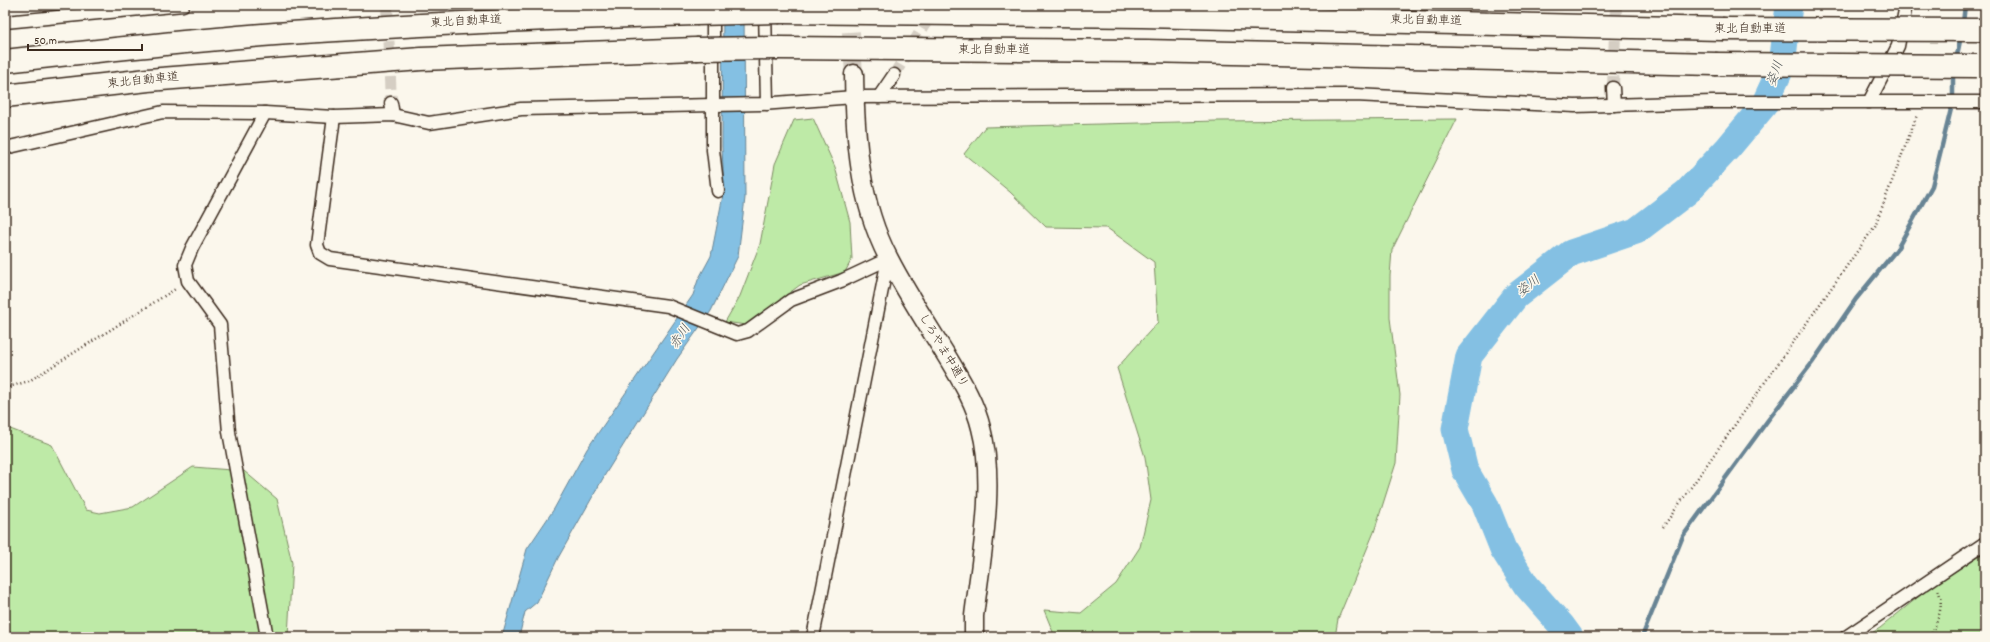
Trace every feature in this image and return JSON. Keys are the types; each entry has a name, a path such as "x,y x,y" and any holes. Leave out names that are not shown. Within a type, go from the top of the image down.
{"highway":[{"name":"東北自動車道","path":"5,61 136,46 274,34 704,9 1141,16 1722,29 1985,30"},
{"name":"東北自動車道","path":"5,96 163,79 413,60 779,48 1146,51 1715,64 1981,66"}],"street":[{"path":"5,22 183,5"},
{"path":"1869,102 1898,46 1905,10 1902,5"},
{"path":"704,9 714,72 715,106 713,150 718,191"},
{"path":"764,104 773,9"},
{"name":"しろやま中通り","path":"854,74 854,97 860,171 872,222 888,259 972,400 981,427 987,455 988,487 974,616 974,637"},
{"path":"879,97 894,75"},
{"path":"1613,88 1614,105"},
{"path":"5,148 163,112 265,113 334,116 393,115 429,122 521,109 715,106 854,97 1355,95 1575,106 1802,101 1926,103 1985,102"},
{"path":"391,103 393,115"},
{"path":"265,113 192,248 185,265 188,280 220,325 229,432 267,637"},
{"path":"334,116 317,245 320,253 330,260 668,306 737,334 748,331 790,300 841,280 888,259"},
{"path":"813,637 888,259"},
{"path":"1846,637 1934,580 1985,544"}],"path":[{"path":"1663,527 1875,226 1926,103"},
{"path":"5,388 29,381 188,280"},
{"path":"1930,637 1940,612 1941,597 1934,580"}],"green space":[{"path":"813,118 835,167 850,222 852,259 845,272 800,285 746,325 725,322 740,296 760,244 775,164 794,120"},
{"path":"1457,119 1392,250 1390,276 1390,318 1400,395 1396,463 1374,532 1338,619 1335,637 1055,637 1044,610 1081,613 1116,584 1140,547 1151,500 1145,457 1117,368 1158,322 1154,262 1107,228 1046,227 1010,192 964,154 985,127 1217,121"},
{"path":"5,427 52,445 86,510 100,513 133,507 193,467 244,471 277,499 292,563 288,637 5,637"},
{"path":"1985,552 1985,637 1922,637 1914,635 1912,637 1865,637 1880,628 1928,589"}],"water":[{"name":"赤川","path":"723,5 744,5 745,198 738,256 711,311 677,359 606,473 558,558 537,602 525,612 519,637 502,637 527,549 554,509 587,449 693,295 698,280 711,256 724,190 722,146"}],"waterway":[{"name":"姿川","path":"1570,637 1526,585 1503,549 1485,504 1465,470 1455,429 1469,356 1516,296 1571,253 1636,231 1687,192 1728,148 1764,105 1782,66 1789,5"},
{"path":"1963,23 1965,5"},
{"path":"1956,60 1961,36"},
{"path":"1642,637 1683,536 1768,420 1812,363 1856,299 1897,249 1932,186 1953,101 1953,72"}],"tunnel":[{"path":"387,5 391,103"},
{"path":"849,5 854,74"},
{"path":"1613,88 1616,5"},
{"path":"894,75 933,11"}]}
